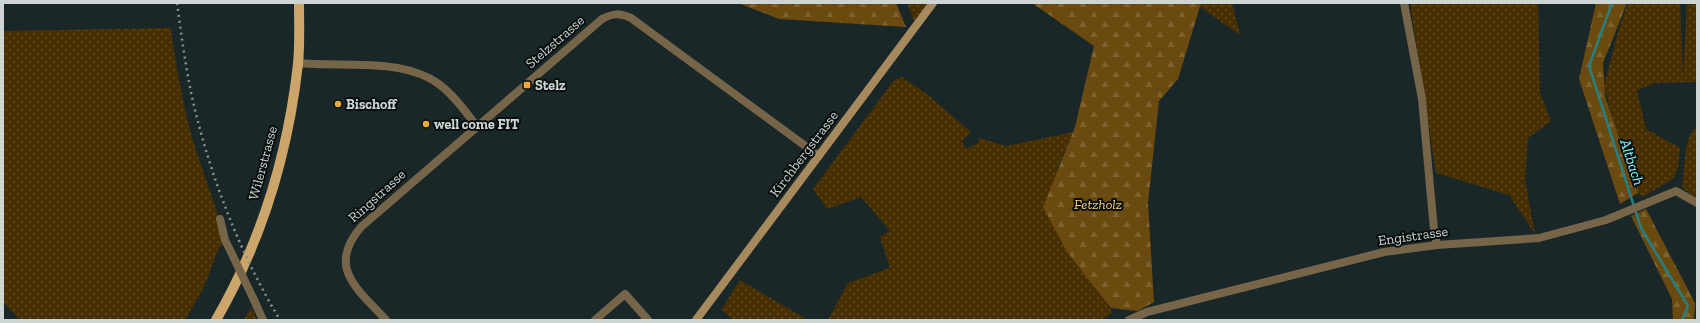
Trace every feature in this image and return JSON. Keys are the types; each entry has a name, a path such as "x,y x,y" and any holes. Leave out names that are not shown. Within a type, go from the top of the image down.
{"main road":[{"name":"Wilerstrasse","path":"216,320 229,298 254,243 273,185 288,128 298,63 299,3"},
{"name":"Kirchbergstrasse","path":"696,320 933,3"}],"street":[{"path":"1404,3 1422,99 1434,230 1437,244"},
{"name":"Stelzstrasse","path":"477,126 602,19 612,14 621,14 631,18 819,156"},
{"path":"298,63 350,64 404,69 415,72 430,79 444,89 477,126"},
{"name":"Ringstrasse","path":"386,320 347,274 346,252 351,238 361,227 477,126"},
{"name":"Engistrasse","path":"1129,320 1147,312 1384,252 1437,244 1539,238 1606,220 1676,191 1697,203"},
{"path":"220,219 225,240 263,320"},
{"path":"595,320 625,294 648,320"}],"shaded area":[{"path":"907,3 935,3 916,26"},
{"path":"1201,3 1232,3 1240,35 1199,6"},
{"path":"1410,3 1538,3 1540,93 1551,121 1528,138 1525,180 1535,234 1509,195 1436,173"},
{"path":"1628,3 1680,3 1683,77 1687,3 1697,3 1697,82 1655,83 1637,90 1646,129 1680,148 1678,167 1674,178 1643,197 1637,192 1615,127 1604,85 1619,29"},
{"path":"171,28 179,79 190,130 225,240 218,250 204,287 185,320 20,320 3,302 3,31"},
{"path":"902,77 928,95 971,132 962,141 966,149 978,143 979,138 1006,146 1073,132 1057,169 1112,313 1101,320 828,320 848,283 890,268 880,237 890,231 861,197 827,209 813,189 894,80"},
{"path":"1697,127 1697,200 1682,187 1686,148 1690,134"},
{"path":"740,280 808,320 734,320 721,310"},
{"path":"251,307 257,320 244,320"}],"green space":[{"path":"738,3 896,3 906,27 779,19"},
{"name":"Fetzholz","path":"1032,3 1201,3 1178,79 1159,101 1148,203 1154,302 1138,311 1111,308 1067,252 1043,207 1075,127 1094,46"},
{"path":"1596,3 1627,3 1603,63 1605,96 1638,193 1620,204 1579,79"},
{"path":"1646,209 1695,303 1694,320 1673,320 1672,299 1631,216"}],"waterway":[{"name":"Altbach","path":"1612,3 1589,66 1641,228 1688,306 1682,320"}],"railway":[{"path":"177,3 185,59 193,100 211,168 241,246 280,320"}],"place":[{"name":"Stelz","path":"527,85"},
{"name":"Bischoff","path":"338,104"},
{"name":"well come FIT","path":"426,124"}]}
